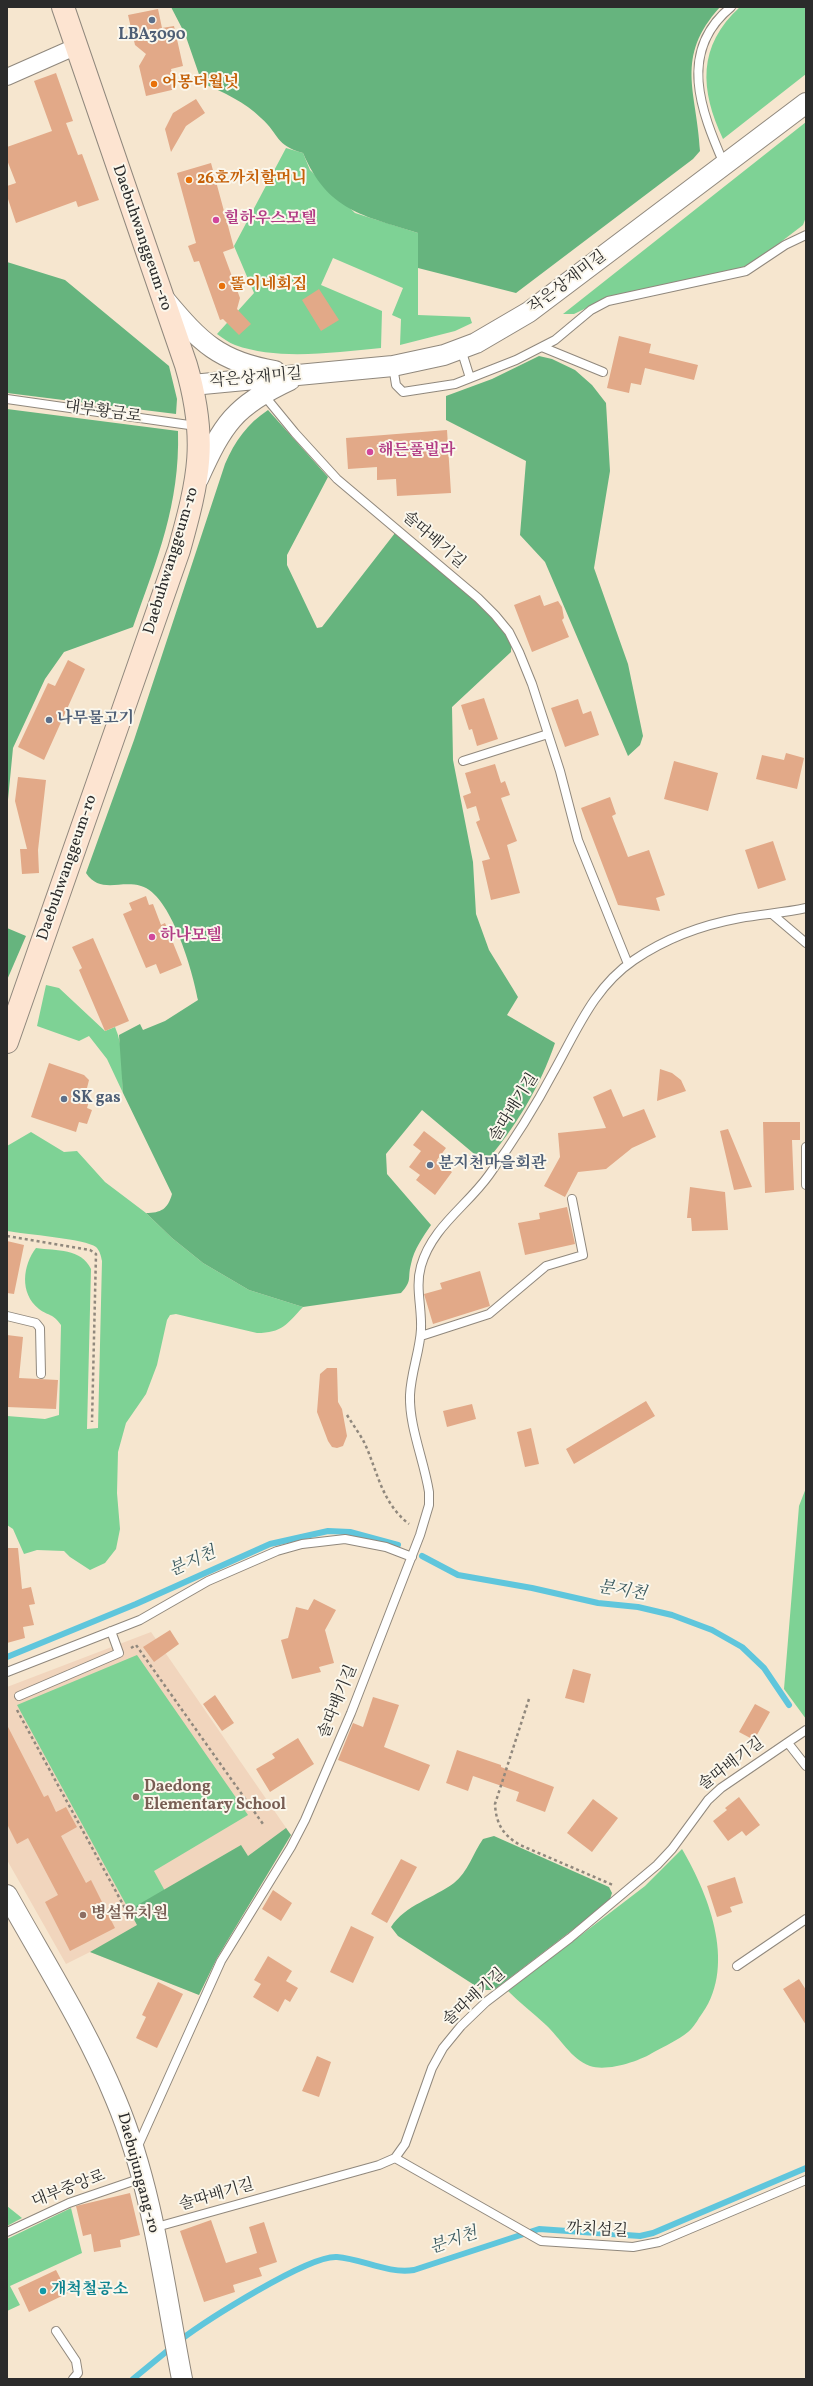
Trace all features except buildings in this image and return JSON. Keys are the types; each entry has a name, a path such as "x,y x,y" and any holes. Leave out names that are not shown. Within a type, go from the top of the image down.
{"main road":[{"name":"Daebuhwanggeum-ro","path":"7,1042 179,550 197,481 200,446 199,426 192,384 75,47 63,7"}],"street":[{"path":"7,77 75,47"},
{"name":"작은상재미길","path":"192,384 393,366 423,360 461,349 491,335 530,312 806,103"},
{"path":"162,297 190,330 215,351 251,366 299,375"},
{"path":"197,481 225,425 239,411 263,394 299,375"},
{"name":"Daebujungang-ro","path":"7,1896 101,2066 117,2101 142,2178 182,2379"}],"lane":[{"path":"724,164 699,100 697,73 700,52 711,30 731,7"},
{"path":"393,366 396,385 403,392 432,389 470,378 516,360 555,340 591,310 608,301 746,271 785,245 806,235"},
{"path":"542,346 603,372"},
{"path":"461,349 470,378"},
{"name":"솔따배기길","path":"263,394 295,433 338,479 495,614 509,632 520,652 548,734 578,840 628,964"},
{"name":"대부황금로","path":"7,399 199,426"},
{"path":"463,761 548,734"},
{"name":"솔따배기길","path":"135,2153 221,1961 291,1847 305,1820 351,1713 422,1531 429,1505 429,1492 411,1409 410,1393 421,1336 418,1280 421,1265 429,1244 445,1222 488,1176 531,1113 594,999 610,978 628,964 661,943 684,933 712,924 806,908"},
{"path":"772,914 806,943"},
{"path":"806,1148 806,1185"},
{"path":"421,1336 489,1314 546,1266 583,1255 572,1199"},
{"path":"7,1316 36,1323 40,1328 41,1374"},
{"path":"7,1672 140,1620 208,1581 254,1559 302,1544 345,1539 386,1547 412,1557"},
{"path":"19,1696 119,1653 111,1631"},
{"name":"솔따배기길","path":"153,2228 379,2165 395,2158 405,2144 432,2068 443,2048 461,2026 486,2002 628,1891 667,1854 696,1814 721,1788 806,1730"},
{"name":"솔따배기길","path":"788,1743 806,1766"},
{"path":"737,1966 806,1919"},
{"name":"까치섬길","path":"395,2158 515,2228 537,2239 546,2242 633,2248 648,2246 806,2180"},
{"name":"대부중앙로","path":"7,2232 70,2203 142,2178"},
{"path":"56,2331 76,2361 78,2373 73,2379"}],"path":[{"path":"7,1236 90,1250 96,1254 92,1422"},
{"path":"347,1415 365,1444 383,1492 392,1507 402,1518 422,1531"},
{"path":"119,1653 136,1645 263,1824"},
{"path":"19,1696 11,1699 126,1910"},
{"path":"530,1699 495,1804 496,1817 500,1828 508,1838 520,1845 628,1891"}],"shaded area":[{"name":"Daedong Elementary School","path":"151,1632 291,1835 217,1958 199,1995 90,1952 66,1964 7,1860 7,1687"}],"green space":[{"path":"171,7 720,7 706,25 697,43 693,59 693,93 700,151 693,159 516,293 418,268 418,233 364,215 349,208 336,199 324,187 313,172 303,153 287,147 282,143 255,112 241,102 202,83 185,34"},
{"path":"740,7 806,7 806,74 723,139 715,121 710,103 707,86 707,69 710,53 716,37 726,22"},
{"path":"806,122 806,217 803,225 756,261 741,268 611,296 574,314 563,314"},
{"path":"286,148 303,153 310,170 355,213 418,233 418,315 470,317 472,323 455,331 400,345 401,319 392,315 403,288 333,258 321,285 382,311 381,348 308,354 270,353 235,345 217,334 254,293 234,246"},
{"path":"7,262 65,280 169,366 177,399 176,414 7,393"},
{"path":"539,356 552,359 575,370 592,385 606,403 610,471 594,568 628,664 643,736 640,745 628,756 545,562 520,535 526,461 446,420 446,396 492,379"},
{"path":"7,409 178,431 178,458 171,508 165,531 133,627 64,652 45,679 13,748 7,810"},
{"path":"268,410 328,477 287,555 287,565 317,628 322,627 395,533 459,586 493,618 505,632 511,643 511,652 452,707 453,760 473,862 476,914 489,950 518,997 507,1015 555,1043 542,1075 526,1106 496,1150 485,1163 422,1110 386,1154 387,1174 431,1225 414,1253 408,1282 405,1289 401,1293 303,1307 249,1290 203,1263 172,1238 146,1213 160,1211 166,1207 172,1194 123,1093 119,1035 140,1024 143,1030 165,1021 198,1000 186,954 171,918 162,903 152,892 141,886 126,884 104,885 92,879 86,873 134,740 225,464 237,440 254,421"},
{"path":"7,928 26,936 7,980"},
{"path":"46,985 59,988 105,1031 115,1027 121,1051 123,1093 107,1059 89,1036 79,1041 37,1026"},
{"path":"31,1132 64,1152 77,1151 105,1182 146,1213 172,1238 203,1263 249,1290 303,1307 288,1323 278,1329 265,1333 257,1333 176,1314 170,1315 167,1320 157,1365 146,1394 126,1423 118,1452 117,1493 120,1529 116,1549 105,1563 90,1570 70,1557 64,1551 37,1550 24,1554 13,1529 7,1525 7,1416 45,1419 59,1415 61,1325 55,1318 39,1309 28,1295 26,1287 25,1279 28,1262 36,1248 60,1250 75,1254 87,1262 91,1269 87,1429 98,1428 102,1261 99,1252 96,1247 90,1244 54,1237 7,1231 7,1146"},
{"path":"806,1488 806,1719 784,1689 799,1506"},
{"path":"137,1655 248,1815 154,1871 165,1891 129,1910 17,1705"},
{"path":"286,1828 291,1835 217,1958 199,1995 90,1952 137,1925 129,1910 241,1845 248,1856"},
{"path":"494,1836 609,1887 612,1893 609,1902 494,1990 482,1990 398,1936 391,1927 397,1919 412,1907 459,1879 467,1868 483,1839"},
{"path":"682,1849 702,1889 716,1933 718,1956 717,1978 711,1999 697,2022 684,2035 640,2059 623,2065 605,2068 590,2066 583,2063 571,2053 546,2025 508,1991 645,1886"},
{"path":"7,2206 22,2218 7,2226"},
{"path":"71,2208 82,2253 10,2286 20,2305 7,2311 7,2239"}],"waterway":[{"name":"분지천","path":"7,1657 136,1604 270,1544 328,1531 350,1532 398,1545"},
{"name":"분지천","path":"422,1556 458,1575 532,1588 598,1603 638,1607 672,1615 712,1630 742,1647 764,1668 789,1705"},
{"name":"분지천","path":"179,2341 256,2291 323,2259 337,2257 347,2258 385,2268 404,2271 414,2270 539,2229 640,2236 653,2233 806,2168"},
{"name":"분지천","path":"133,2379 172,2347"}],"place":[{"name":"LBA3090","path":"152,20"},
{"name":"어몽더월넛","path":"154,84"},
{"name":"26호까치할머니","path":"189,180"},
{"name":"힐하우스모텔","path":"216,220"},
{"name":"똘이네회집","path":"222,286"},
{"name":"해든풀빌라","path":"370,452"},
{"name":"나무물고기","path":"49,720"},
{"name":"하나모텔","path":"152,937"},
{"name":"SK gas","path":"64,1099"},
{"name":"분지천마을회관","path":"430,1165"},
{"name":"Daedong Elementary School","path":"136,1797"},
{"name":"병설유치원","path":"83,1915"},
{"name":"개척철공소","path":"43,2291"}]}
